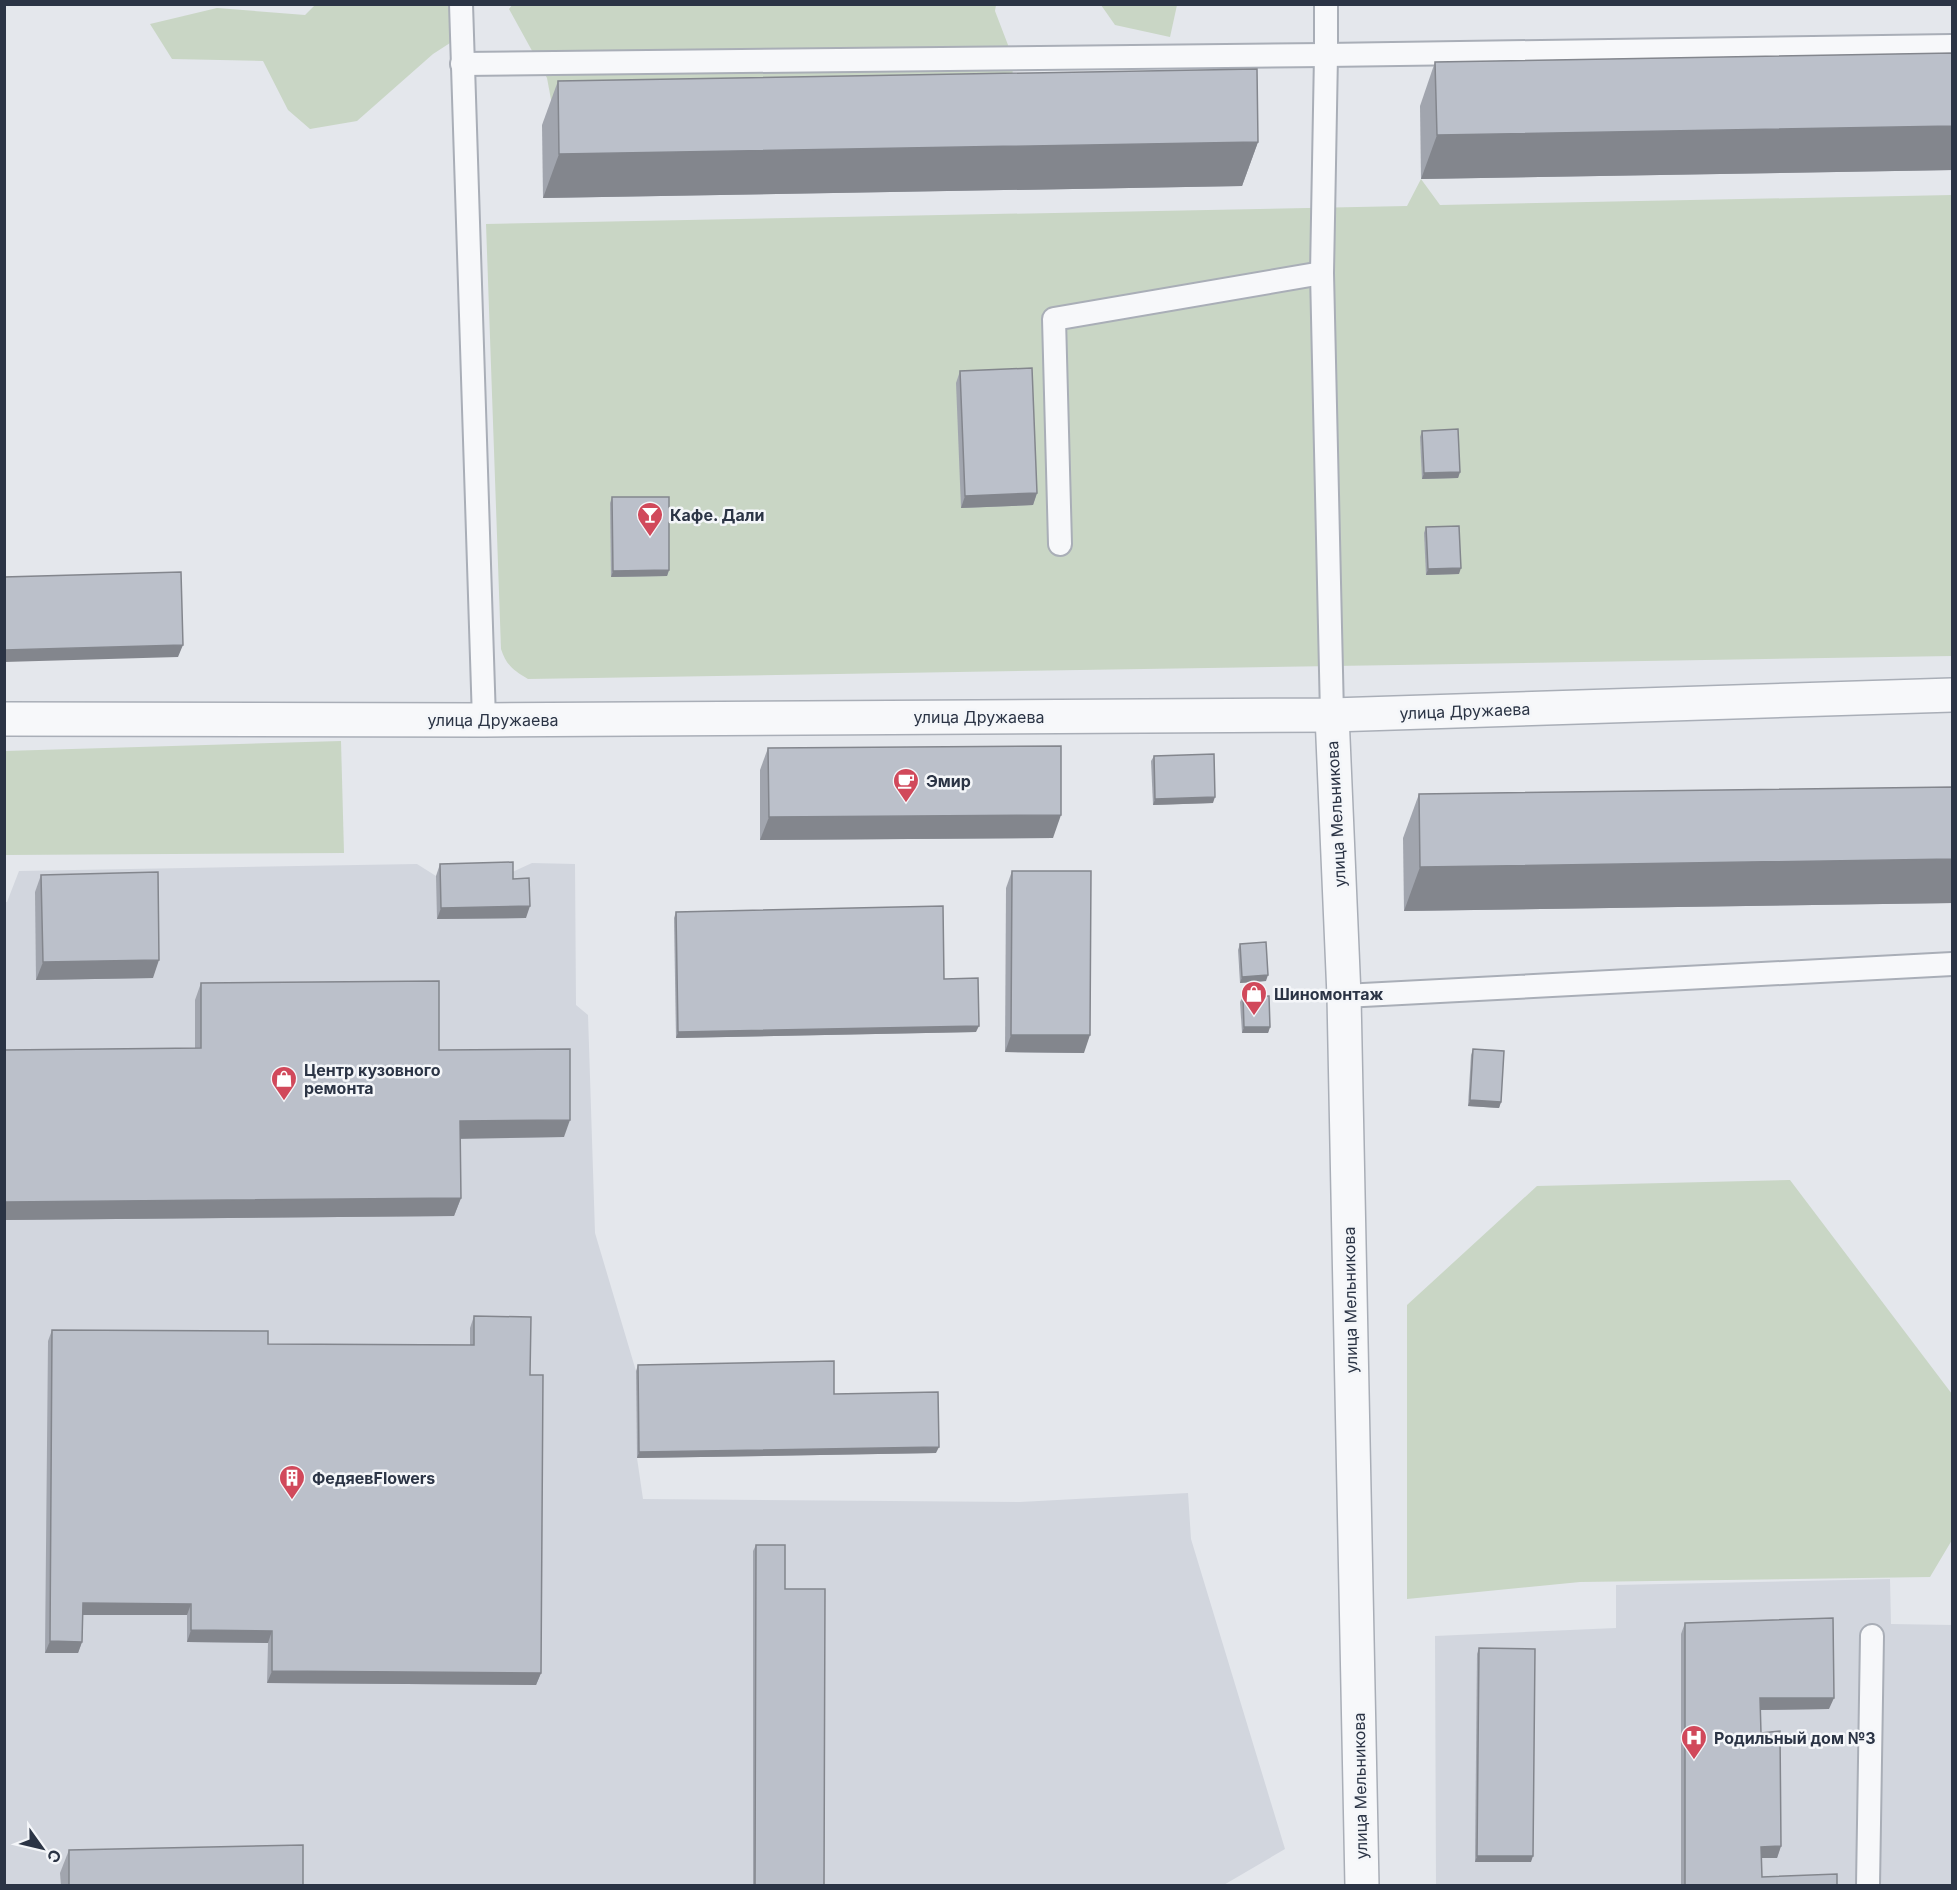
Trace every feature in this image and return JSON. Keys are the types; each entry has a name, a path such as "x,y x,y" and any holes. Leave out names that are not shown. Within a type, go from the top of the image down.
{"street":[{"name":"улица Дружаева","path":"4,719 484,720 1332,715 1953,695"},
{"name":"улица Мельникова","path":"1332,715 1344,996 1362,1886"}],"lane":[{"path":"460,4 484,720"},
{"path":"1326,4 1322,273 1332,715"},
{"path":"462,64 1953,46"},
{"path":"1060,544 1054,319 1322,273"},
{"path":"1344,996 1953,964"},
{"path":"1868,1886 1872,1636"}],"shaded area":[{"path":"532,863 575,864 576,1005 588,1015 595,1233 636,1371 637,1458 643,1499 1020,1502 1188,1493 1191,1539 1285,1849 1222,1886 5,1885 4,902 7,902 19,871 417,864 436,876 508,874"},
{"name":"Родильный дом №3","path":"1890,1579 1891,1624 1952,1625 1952,1885 1436,1885 1435,1636 1616,1628 1616,1585"}],"green space":[{"path":"455,4 467,32 433,54 357,121 310,129 288,110 263,61 172,59 150,24 217,8 305,15 315,5"},
{"path":"513,4 996,5 995,11 1013,58 1012,95 552,105 547,78 509,9"},
{"path":"1101,5 1177,5 1170,37 1115,25"},
{"path":"1421,179 1440,205 1952,195 1952,656 528,679 505,659 501,649 486,224 1407,206"},
{"path":"341,741 344,853 5,855 5,751"},
{"path":"1790,1180 1952,1394 1952,1540 1930,1577 1580,1582 1407,1599 1407,1305 1537,1186"}],"building":[{"path":"1953,53 1953,126 1437,135 1435,62"},
{"path":"1257,69 1258,142 559,154 558,81"},
{"path":"1032,368 1037,493 965,496 960,371"},
{"path":"1458,429 1460,472 1424,473 1422,431"},
{"path":"612,497 669,497 669,570 613,571"},
{"path":"1459,526 1461,568 1428,569 1426,527"},
{"path":"181,572 183,645 4,650 4,577"},
{"name":"Эмир","path":"1061,746 1061,815 769,817 768,748"},
{"path":"1214,754 1215,797 1155,799 1154,756"},
{"path":"1953,787 1953,859 1420,867 1419,794"},
{"path":"513,862 513,879 529,878 530,906 441,908 440,864"},
{"path":"1012,871 1091,871 1090,1035 1011,1035"},
{"path":"158,872 159,960 43,962 41,875"},
{"path":"943,906 944,979 978,978 979,1026 678,1032 676,912"},
{"path":"1266,942 1268,975 1242,977 1240,944"},
{"name":"Центр кузовного ремонта","path":"439,981 439,1050 570,1049 570,1120 460,1121 461,1198 4,1202 4,1050 201,1048 201,983"},
{"name":"Шиномонтаж","path":"1243,996 1269,996 1270,1027 1244,1027"},
{"path":"1473,1049 1504,1051 1501,1102 1470,1100"},
{"name":"ФедяевFlowers","path":"474,1316 531,1317 530,1375 543,1375 541,1673 272,1671 272,1631 191,1630 191,1604 83,1603 82,1642 50,1641 52,1330 268,1331 268,1344 474,1345"},
{"path":"834,1361 834,1394 938,1392 939,1447 639,1452 638,1365"},
{"path":"756,1545 785,1545 785,1589 825,1589 824,1886 755,1886"},
{"path":"1833,1618 1834,1698 1760,1698 1761,1733 1780,1731 1781,1846 1761,1847 1762,1877 1837,1874 1837,1886 1685,1886 1685,1623"},
{"path":"1479,1648 1535,1649 1533,1856 1477,1856"},
{"path":"303,1845 303,1886 69,1886 69,1850"}],"place":[{"name":"Кафе. Дали","path":"650,538"},
{"name":"Эмир","path":"906,804"},
{"name":"Шиномонтаж","path":"1254,1017"},
{"name":"Центр кузовного ремонта","path":"284,1102"},
{"name":"ФедяевFlowers","path":"292,1501"},
{"name":"Родильный дом №3","path":"1694,1761"}]}
